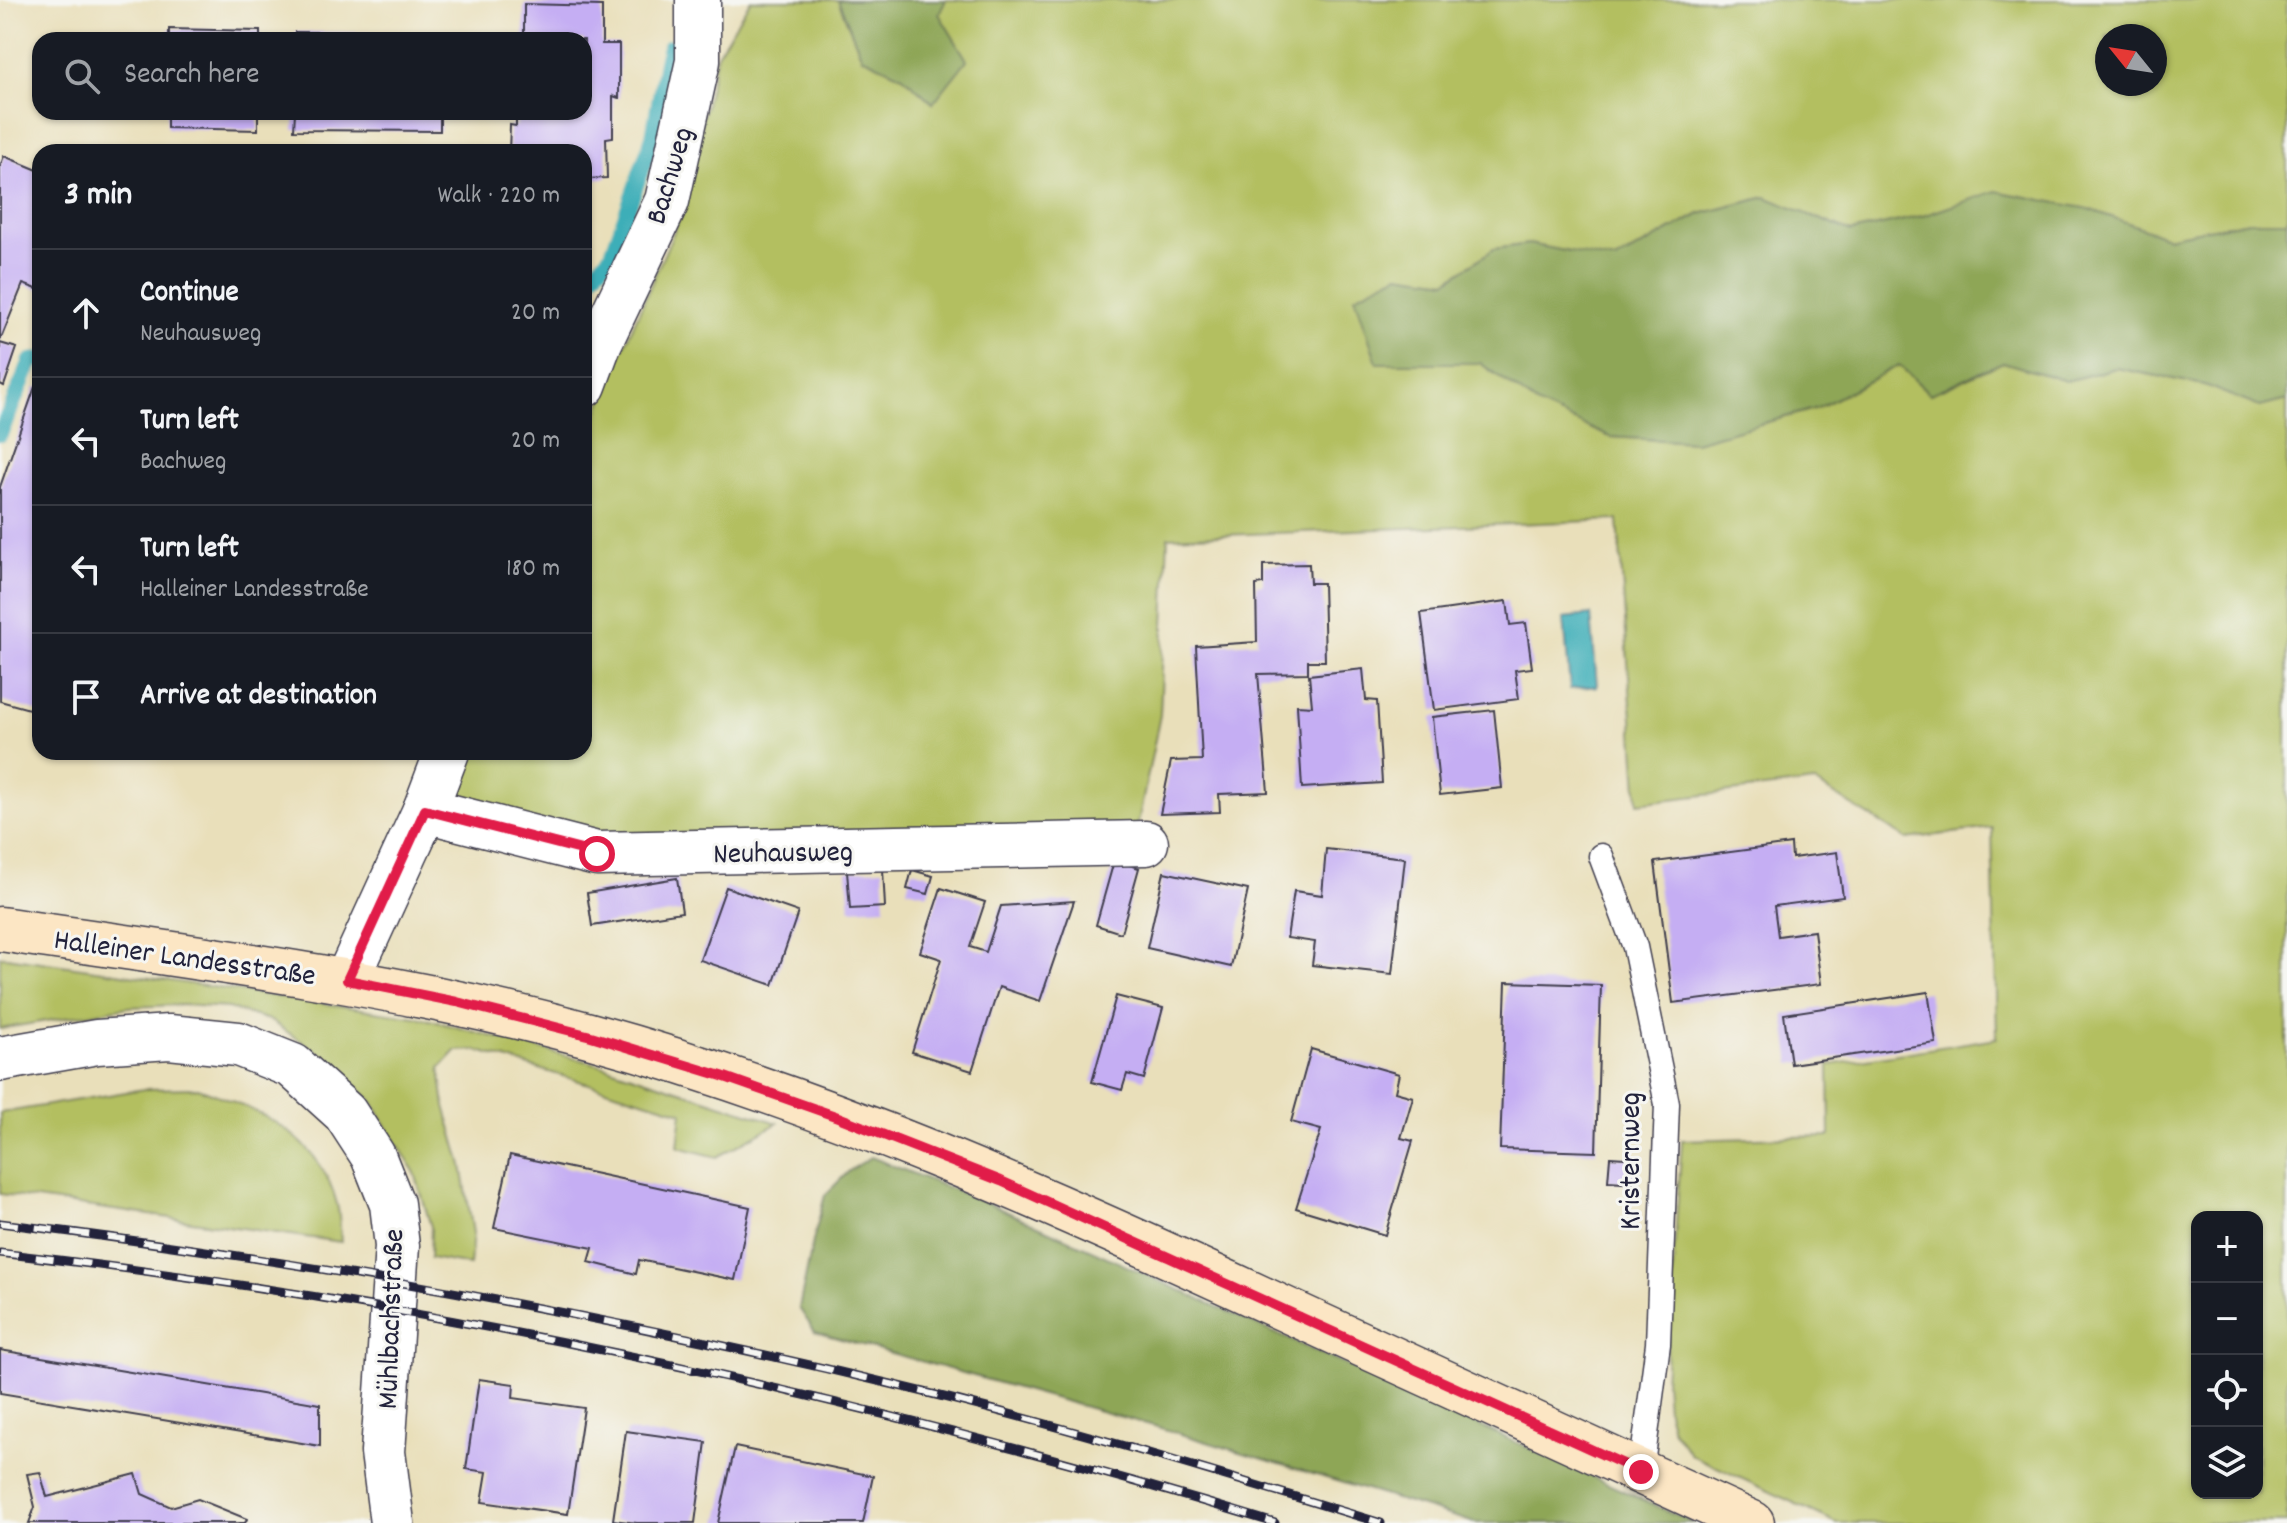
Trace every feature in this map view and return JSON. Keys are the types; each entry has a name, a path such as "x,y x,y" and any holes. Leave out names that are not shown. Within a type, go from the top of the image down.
{"main road":[{"name":"Halleiner Landesstraße","path":"0,929 347,980 457,1002 591,1036 722,1076 838,1117 1001,1181 1752,1523"}],"street":[{"name":"Bachweg","path":"592,364 667,201 698,61 698,0"},
{"path":"347,980 425,810 444,760"},
{"name":"Neuhausweg","path":"425,810 597,854 1146,843"},
{"name":"Mühlbachstraße","path":"0,1059 97,1042 169,1037 238,1044 293,1066 345,1113 373,1156 392,1204 397,1246 383,1452 392,1523"}],"lane":[{"name":"Kristernweg","path":"1601,856 1635,947 1667,1104 1658,1344 1641,1472"}],"green space":[{"path":"751,0 838,0 862,57 903,76 933,103 938,13 946,0 2287,0 2287,221 2249,221 2167,237 2089,209 1922,216 1851,232 1765,197 1700,214 1615,261 1529,244 1494,249 1447,281 1399,274 1378,363 1480,363 1538,405 1610,437 1695,442 1818,408 1899,365 1930,394 2003,362 2066,381 2116,368 2204,385 2260,407 2287,400 2287,1523 1837,1523 1691,1455 1672,1429 1667,1411 1665,1380 1682,1140 1830,1136 1829,1065 1997,1038 1992,828 1907,839 1814,782 1638,803 1618,520 1168,537 1160,715 1137,828 603,844 450,796 464,760 592,760 592,428 681,215 717,54"},
{"path":"838,0 946,0 939,14 967,60 933,103 903,76 862,57"},
{"path":"1996,191 2089,209 2167,237 2249,221 2287,221 2287,400 2260,407 2204,385 2116,368 2066,381 2003,362 1930,394 1899,365 1818,408 1695,442 1610,437 1538,405 1480,363 1377,363 1355,296 1399,274 1447,281 1494,249 1529,244 1615,261 1700,214 1766,197 1851,232 1922,216"},
{"path":"0,956 422,1018 601,1065 778,1123 717,1157 678,1147 682,1112 476,1050 456,1051 440,1068 445,1106 462,1165 473,1233 470,1265 430,1258 431,1227 415,1173 371,1100 318,1052 269,1020 228,1008 182,1005 128,1007 0,1029"},
{"path":"198,1088 264,1116 301,1142 328,1180 338,1209 341,1242 0,1194 0,1113 144,1089"},
{"path":"871,1157 992,1205 1694,1523 1475,1523 1154,1426 815,1332 799,1308 825,1195 849,1171"}],"water":[{"path":"1591,615 1597,686 1570,689 1564,618"}],"building":[{"path":"524,4 602,6 602,44 619,44 619,98 613,96 613,137 606,138 607,178 592,179 592,144 509,144 510,125 516,126 516,120 592,120 592,32 524,32"},
{"path":"169,29 260,31 260,32 169,32"},
{"path":"167,120 258,120 258,130 167,128"},
{"path":"295,120 440,120 440,131 294,130"},
{"path":"4,156 32,168 32,287 23,284 0,341 0,167"},
{"path":"0,343 17,348 4,386 0,384"},
{"path":"32,396 32,710 0,701 0,487"},
{"path":"1309,564 1310,583 1323,583 1325,661 1308,661 1308,673 1258,674 1268,792 1219,794 1220,812 1160,814 1171,761 1202,760 1196,646 1257,642 1256,585 1263,584 1263,565"},
{"path":"1507,601 1510,625 1526,623 1532,668 1515,670 1519,699 1434,710 1421,613"},
{"path":"1363,669 1366,700 1377,701 1382,783 1302,788 1297,705 1312,706 1309,675"},
{"path":"1494,710 1502,788 1440,795 1432,717"},
{"path":"1791,844 1792,858 1837,852 1843,897 1774,906 1778,936 1814,931 1821,984 1673,1003 1655,862"},
{"path":"1326,849 1405,858 1392,974 1312,965 1315,942 1287,938 1294,891 1322,895"},
{"path":"1114,861 1139,868 1121,933 1096,925"},
{"path":"883,869 885,907 850,909 847,871"},
{"path":"912,870 933,876 928,894 907,889"},
{"path":"1164,872 1248,890 1231,967 1147,948"},
{"path":"677,878 682,912 592,926 587,893"},
{"path":"726,887 798,912 773,985 700,960"},
{"path":"941,888 985,902 970,947 986,952 1001,906 1074,901 1040,1001 999,987 972,1071 912,1052 941,959 920,952"},
{"path":"1506,982 1601,985 1596,1152 1500,1149"},
{"path":"1928,992 1936,1043 1791,1064 1784,1014"},
{"path":"1116,996 1163,1008 1144,1079 1127,1074 1122,1090 1092,1082"},
{"path":"1311,1049 1399,1074 1395,1092 1413,1097 1401,1138 1413,1141 1385,1235 1296,1208 1321,1130 1291,1122"},
{"path":"510,1155 750,1207 735,1280 639,1260 636,1274 589,1262 593,1248 494,1228"},
{"path":"1610,1157 1640,1159 1638,1183 1608,1181"},
{"path":"0,1350 320,1404 320,1446 0,1393"},
{"path":"479,1379 514,1384 513,1398 584,1408 568,1514 482,1502 487,1472 466,1469"},
{"path":"626,1431 706,1442 695,1523 613,1520"},
{"path":"735,1447 873,1476 863,1523 718,1523"},
{"path":"40,1472 47,1497 136,1474 142,1494 171,1507 198,1499 247,1519 245,1523 29,1523 35,1507 27,1474"}],"waterway":[{"path":"592,275 612,254 653,137 670,47"},
{"path":"0,434 32,361"}],"railway":[{"path":"0,1223 225,1254 450,1291 784,1359 1017,1416 1381,1523"},
{"path":"0,1253 162,1273 323,1298 484,1326 644,1359 961,1434 1275,1523"}],"route":[{"path":"597,854 425,810 347,980 457,1002 591,1036 722,1076 838,1117 1001,1181 1641,1472"}]}
